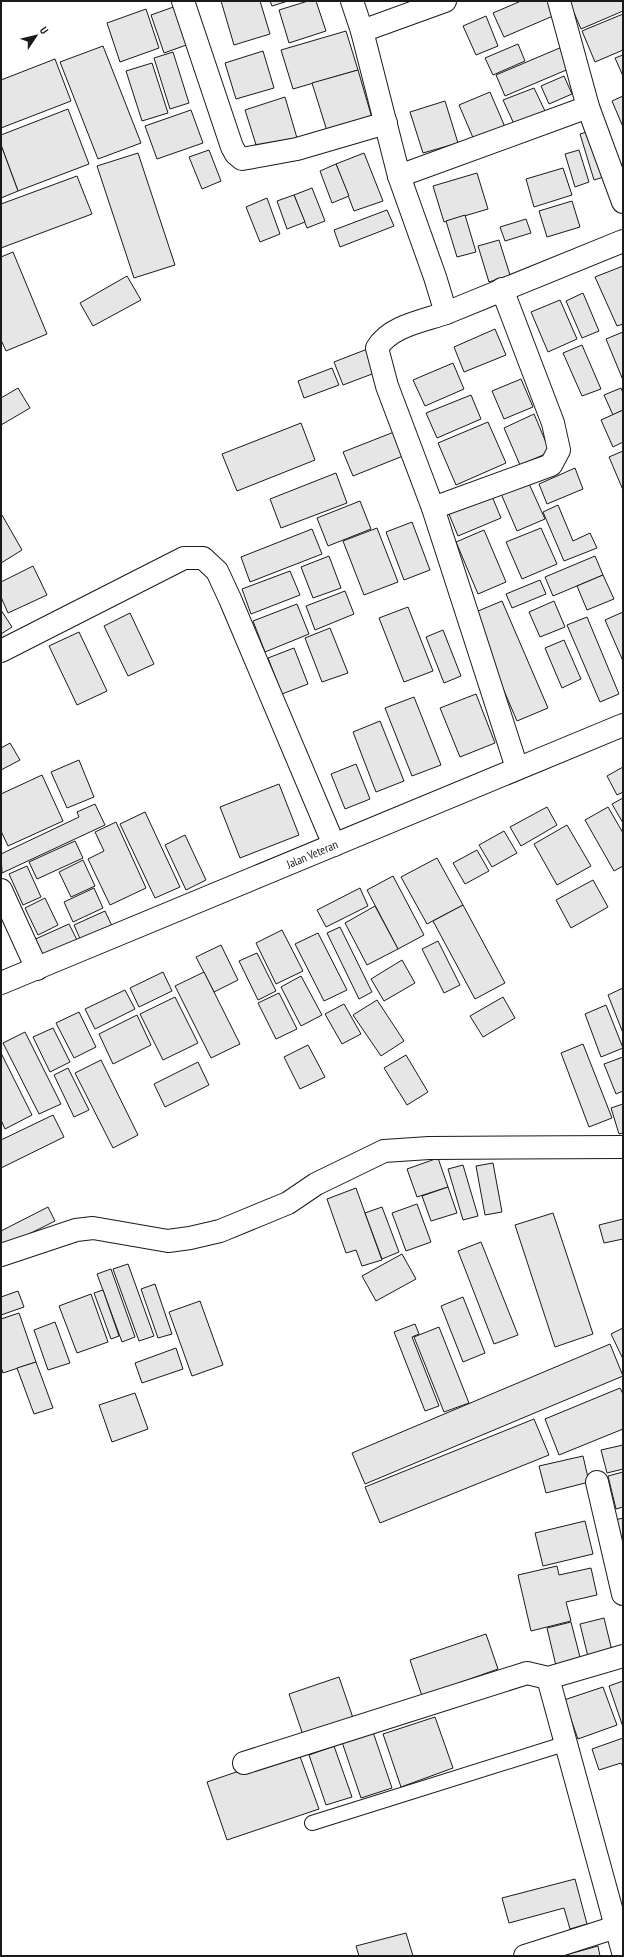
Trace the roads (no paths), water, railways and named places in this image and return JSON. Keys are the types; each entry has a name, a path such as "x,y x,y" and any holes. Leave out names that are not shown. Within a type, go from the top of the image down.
{"street":[{"path":"183,1 232,147 236,154 242,159 297,149 386,123"},
{"path":"352,1 362,32 400,176 446,313"},
{"path":"362,32 445,1"},
{"path":"559,1 588,107 623,202"},
{"path":"400,176 588,107"},
{"path":"517,768 433,508 388,386 377,348 382,339 392,332 446,313 623,241"},
{"path":"433,508 551,465 559,450 553,423 502,289"},
{"path":"1,651 184,558 203,558 217,571 221,578 334,845"},
{"name":"Jalan Veteran","path":"1,983 623,725"},
{"path":"1,890 37,969"},
{"path":"1,1255 76,1230 93,1228 168,1240 190,1238 220,1231 288,1203 316,1184 384,1151 429,1148 623,1147"},
{"path":"597,1482 623,1594"},
{"path":"244,1763 527,1673 548,1678 623,1656"},
{"path":"548,1678 564,1744 623,1952"},
{"path":"525,1956 616,1927"}],"lane":[{"path":"312,1823 564,1744"}]}
